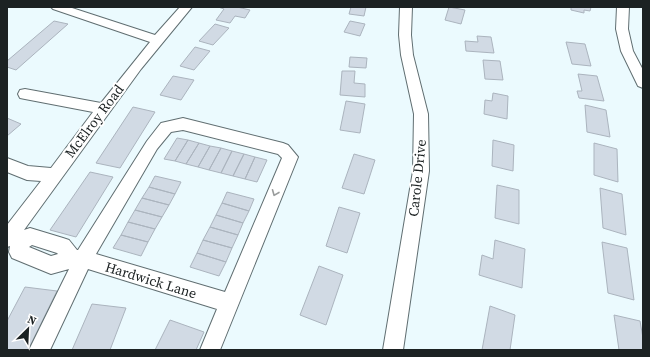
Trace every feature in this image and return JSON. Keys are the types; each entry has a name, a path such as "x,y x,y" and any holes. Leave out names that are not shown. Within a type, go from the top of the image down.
{"street":[{"path":"57,7 85,15 128,32 158,40"},
{"name":"McElroy Road","path":"11,242 54,175 158,40 186,7"},
{"name":"Carole Drive","path":"393,350 420,172 422,141 421,114 407,55 405,35 406,7"},
{"path":"623,7 622,29 627,50 643,83"},
{"path":"25,94 104,109"},
{"path":"39,350 77,259 152,145 166,127 183,124 283,149 290,157 210,350"},
{"path":"7,165 27,173 54,175"},
{"path":"30,236 63,246 77,259 51,265 18,252 11,242 30,236"},
{"path":"42,261 54,243"},
{"name":"Hardwick Lane","path":"77,259 230,303"}],"building":[{"path":"218,7 237,7 250,10 245,18 235,16 230,23 216,20 224,9"},
{"path":"351,7 366,7 364,16 349,14"},
{"path":"449,7 465,10 461,24 445,20"},
{"path":"571,7 591,7 590,11 584,10 584,13 571,10"},
{"path":"54,21 68,24 16,70 7,67 7,61"},
{"path":"350,21 365,24 360,36 344,32"},
{"path":"215,24 229,28 213,45 199,41"},
{"path":"477,36 491,37 494,53 466,51 465,41 478,42"},
{"path":"566,42 585,44 591,66 572,64"},
{"path":"195,47 210,51 194,70 180,66"},
{"path":"350,57 367,58 366,68 349,67"},
{"path":"483,60 500,61 503,80 485,79"},
{"path":"342,71 355,71 354,83 365,84 365,97 340,95"},
{"path":"578,74 597,76 604,101 579,98 577,91 582,91"},
{"path":"173,76 194,80 181,100 160,95"},
{"path":"493,93 508,96 507,119 484,114 485,100 492,101"},
{"path":"346,101 365,104 360,133 340,130"},
{"path":"585,105 606,110 610,137 587,132"},
{"path":"133,107 155,112 120,168 96,163"},
{"path":"7,118 21,124 7,136"},
{"path":"177,138 188,140 175,161 164,159"},
{"path":"188,140 199,143 186,164 175,161"},
{"path":"493,140 514,145 513,171 492,166"},
{"path":"199,143 210,146 198,167 186,164"},
{"path":"594,143 617,149 618,182 594,175"},
{"path":"210,146 221,148 209,170 198,167"},
{"path":"221,148 232,151 221,173 209,170"},
{"path":"232,151 244,154 233,176 221,173"},
{"path":"244,154 255,157 245,179 233,176"},
{"path":"354,154 375,160 364,194 342,188"},
{"path":"255,157 267,160 257,182 245,179"},
{"path":"90,172 113,177 76,237 50,230"},
{"path":"155,176 181,182 175,194 149,187"},
{"path":"497,185 519,190 519,224 495,218"},
{"path":"149,187 175,194 169,205 142,198"},
{"path":"600,188 622,194 626,235 603,228"},
{"path":"227,192 254,199 249,211 222,203"},
{"path":"142,198 169,205 162,217 135,210"},
{"path":"222,203 249,211 243,223 216,215"},
{"path":"339,207 360,213 347,253 326,246"},
{"path":"135,210 162,217 155,229 128,222"},
{"path":"216,215 243,223 238,235 210,227"},
{"path":"128,222 155,229 148,242 121,235"},
{"path":"210,227 238,235 232,248 203,240"},
{"path":"121,235 148,242 141,256 113,248"},
{"path":"203,240 232,248 226,262 197,253"},
{"path":"495,240 525,249 522,288 479,275 482,255 493,259"},
{"path":"602,242 627,248 634,300 608,293"},
{"path":"197,253 226,262 219,276 190,267"},
{"path":"319,266 343,275 326,325 300,315"},
{"path":"25,287 57,291 28,350 7,350 7,321"},
{"path":"92,304 126,308 110,350 72,350"},
{"path":"490,306 515,315 510,350 482,350"},
{"path":"614,315 640,321 643,338 643,350 619,350"},
{"path":"170,320 204,332 196,350 155,350"}]}
